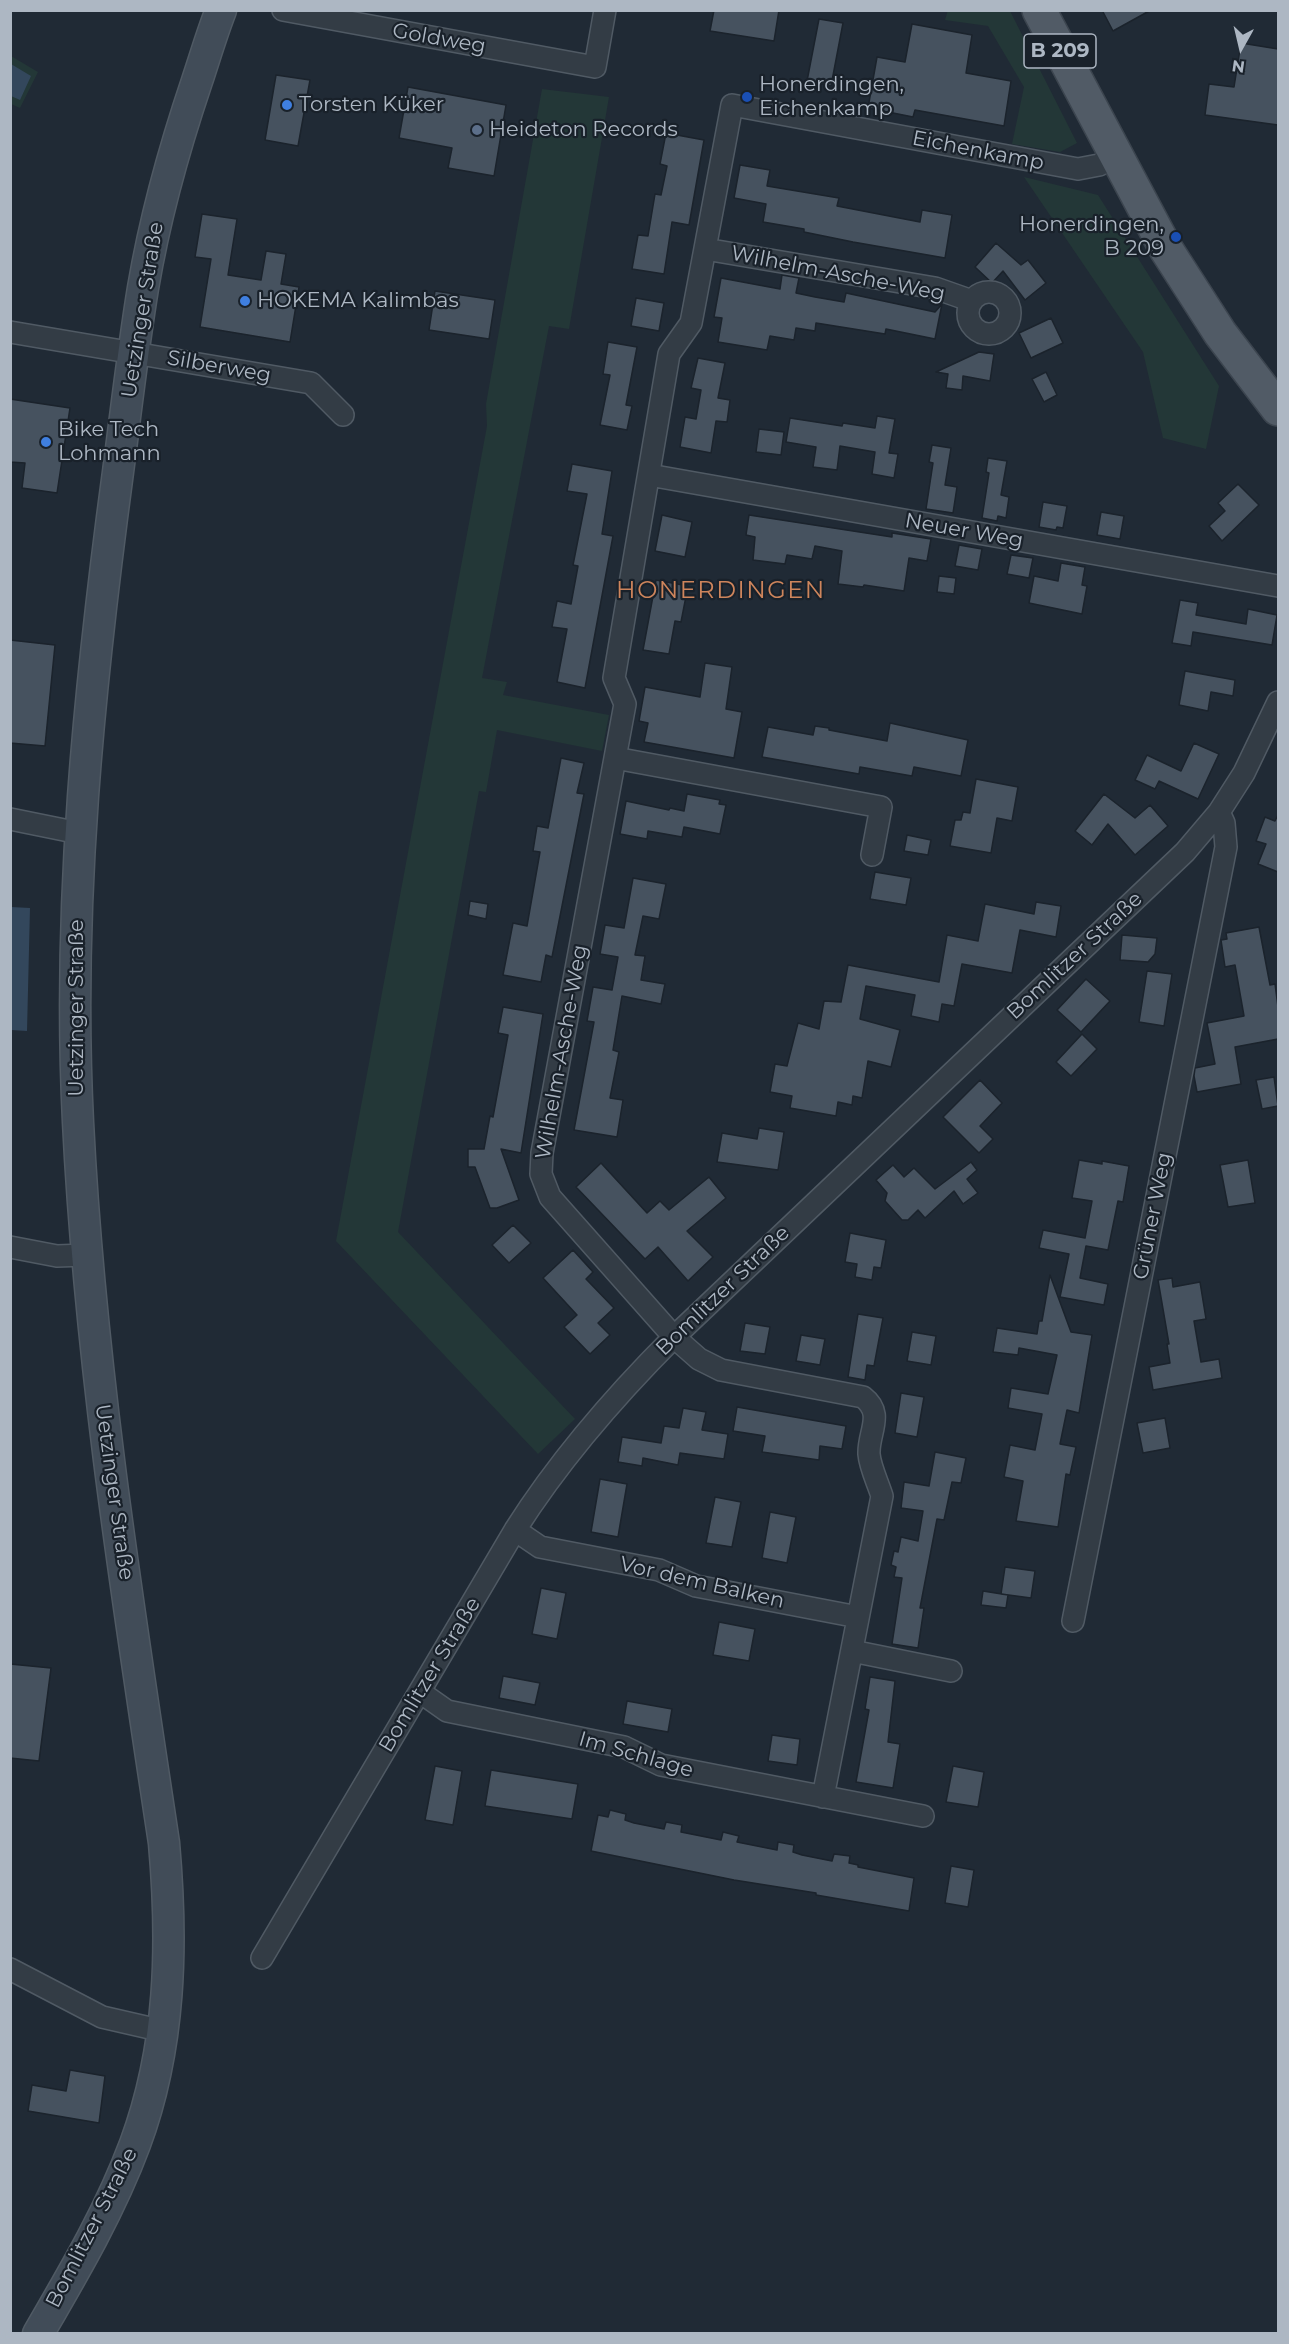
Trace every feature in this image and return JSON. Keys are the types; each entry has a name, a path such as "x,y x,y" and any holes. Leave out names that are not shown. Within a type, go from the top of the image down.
{"main road":[{"name":"B 209","path":"1039,10 1115,156 1184,279 1220,333 1278,409"}],"street":[{"name":"Uetzinger Straße","path":"164,2023 170,1952 164,1843 99,1385 86,1255 77,1118 75,973 80,832 101,598 143,287 162,195 176,142 221,10"},
{"name":"Goldweg","path":"283,10 595,67 605,10"},
{"name":"Eichenkamp","path":"732,105 1078,169 1099,165 1115,156"},
{"name":"Wilhelm-Asche-Weg","path":"674,1337 550,1197 541,1174 542,1153 625,704 614,678 669,354 691,323 732,105"},
{"name":"Wilhelm-Asche-Weg","path":"705,249 935,288 972,301"},
{"name":"Silberweg","path":"10,332 311,383 343,416"},
{"name":"Neuer Weg","path":"649,475 1278,586"},
{"name":"Bomlitzer Straße","path":"262,1958 515,1530 541,1490 584,1434 619,1393 674,1337 1185,852 1219,812 1244,773 1278,702"},
{"path":"615,758 880,807 872,855"},
{"name":"Grüner Weg","path":"1073,1621 1226,847 1224,823 1219,812"},
{"path":"10,819 80,832"},
{"path":"10,1247 57,1256 86,1255"},
{"path":"674,1337 699,1359 721,1370 863,1397 873,1404 875,1414 869,1455 882,1496 823,1797"},
{"name":"Vor dem Balken","path":"515,1530 540,1547 659,1570 696,1586 858,1617"},
{"path":"852,1651 951,1671"},
{"name":"Im Schlage","path":"420,1692 447,1711 624,1747 661,1765 923,1816"},
{"path":"10,1969 102,2017 164,2023"},
{"name":"Bomlitzer Straße","path":"38,2334 112,2199 135,2145 154,2079 164,2023"}],"green space":[{"path":"948,10 1010,11 1077,143 1060,152 1012,144 1024,87 988,26 945,20"},
{"path":"11,56 38,72 20,108 11,104"},
{"path":"542,89 609,97 569,329 549,326 482,678 507,682 503,695 609,715 602,751 497,730 486,792 479,791 398,1232 575,1419 538,1454 336,1241 487,426 486,404"},
{"path":"1024,177 1098,195 1219,386 1206,449 1163,438 1143,352"}],"water":[{"path":"11,64 31,76 20,100 11,96"},
{"path":"11,907 30,908 27,1031 11,1030"}],"building":[{"path":"714,10 779,10 774,41 710,31"},
{"path":"1102,10 1151,10 1113,31"},
{"path":"819,19 843,23 831,86 807,81"},
{"path":"912,24 972,35 966,73 1011,81 1004,126 915,110 913,117 868,108 877,57 905,62"},
{"path":"1241,43 1278,49 1278,125 1205,115 1209,84 1234,87"},
{"path":"276,75 310,80 298,146 265,140"},
{"path":"408,87 506,105 494,176 448,168 452,148 399,138"},
{"path":"666,133 704,140 689,225 672,222 664,274 632,269 638,235 648,236 655,194 661,195 667,166 660,164"},
{"path":"740,165 770,170 767,186 839,198 837,206 920,222 922,210 952,215 945,258 853,242 804,232 804,229 763,222 766,204 734,198"},
{"path":"202,214 237,219 228,275 261,280 266,251 286,254 281,284 299,287 290,342 200,327 211,259 195,257"},
{"path":"996,243 1021,265 1028,260 1046,283 1025,300 1003,271 992,283 975,267"},
{"path":"782,275 799,278 796,293 815,297 844,302 846,293 935,312 942,304 935,339 886,329 885,334 816,323 815,331 796,328 794,340 770,336 767,350 718,342 722,318 714,317 721,278 780,289"},
{"path":"435,291 495,300 489,339 429,330"},
{"path":"636,298 664,303 659,331 631,326"},
{"path":"1051,318 1063,343 1031,358 1019,333"},
{"path":"608,342 637,347 626,405 632,406 627,430 600,425 610,375 603,374"},
{"path":"979,352 994,354 990,381 963,376 962,390 946,388 948,374 936,372"},
{"path":"698,358 725,363 718,398 730,400 727,422 716,421 711,453 680,447 685,417 696,419 701,390 691,388"},
{"path":"1046,372 1057,395 1044,402 1032,379"},
{"path":"10,399 70,408 57,493 22,488 25,463 10,462"},
{"path":"877,416 895,419 889,453 898,454 894,478 872,474 875,452 840,446 837,470 813,467 816,447 786,442 790,418 842,426 843,423 875,428"},
{"path":"759,429 784,432 781,455 756,452"},
{"path":"932,445 951,448 945,485 957,487 953,513 926,509 933,463 929,462"},
{"path":"988,458 1007,461 1001,495 1009,497 1006,518 998,516 997,521 982,518 989,473 986,472"},
{"path":"572,464 612,471 602,534 613,536 585,688 557,682 567,629 552,627 557,601 571,604 578,566 573,565 587,494 567,491"},
{"path":"1238,484 1259,505 1222,541 1209,526 1225,511 1218,503"},
{"path":"1043,502 1067,506 1063,528 1057,527 1056,530 1039,527"},
{"path":"1101,512 1124,516 1120,539 1097,535"},
{"path":"662,515 692,522 685,557 655,551"},
{"path":"749,515 892,537 892,533 931,539 927,561 909,558 904,591 838,584 842,551 815,546 812,559 787,555 785,564 753,560 755,537 746,535"},
{"path":"959,545 982,549 978,570 955,566"},
{"path":"1011,555 1033,558 1029,578 1007,574"},
{"path":"1061,563 1085,567 1082,585 1087,586 1082,614 1029,603 1034,576 1058,581"},
{"path":"939,576 956,578 954,594 937,592"},
{"path":"656,580 688,586 681,622 675,621 669,654 643,650"},
{"path":"1180,600 1198,603 1196,615 1246,624 1248,609 1277,615 1272,645 1193,632 1191,646 1172,643"},
{"path":"10,640 55,645 45,746 10,743"},
{"path":"705,663 732,667 726,709 742,712 734,758 644,742 648,723 639,721 645,687 700,697"},
{"path":"1185,671 1235,680 1233,696 1211,692 1208,711 1179,705"},
{"path":"890,723 968,740 961,776 914,767 912,776 860,767 859,774 762,757 768,727 813,735 815,726 887,741"},
{"path":"1194,743 1219,754 1198,799 1159,781 1155,789 1135,780 1147,755 1181,771"},
{"path":"561,758 584,763 577,793 584,794 552,957 546,955 541,982 503,975 513,923 527,926 540,852 533,851 537,826 548,828"},
{"path":"976,779 1018,787 1012,821 997,818 991,853 950,846 955,820 961,820 963,812 970,813"},
{"path":"687,794 720,800 719,804 726,805 720,834 684,827 682,837 648,831 647,839 620,834 626,801 684,811"},
{"path":"1104,794 1135,818 1150,805 1168,826 1135,855 1108,824 1092,845 1075,831"},
{"path":"1278,815 1278,872 1258,864 1266,844 1256,841 1265,817 1275,821"},
{"path":"907,835 931,840 928,855 904,851"},
{"path":"875,872 911,878 906,905 870,899"},
{"path":"633,878 666,884 659,919 643,916 635,955 645,956 641,980 665,984 661,1004 622,996 613,1050 619,1052 610,1098 623,1100 617,1137 574,1130 594,1022 587,1021 593,987 612,990 618,957 600,954 605,925 624,928"},
{"path":"470,901 488,904 486,919 468,915"},
{"path":"1036,902 1061,906 1056,937 1020,930 1012,973 962,964 954,1006 942,1004 939,1022 911,1016 915,995 866,986 860,1019 900,1030 891,1067 868,1061 862,1098 853,1096 852,1105 838,1102 836,1116 790,1108 792,1096 770,1092 775,1064 787,1066 798,1023 819,1029 824,1001 841,1002 848,965 939,982 947,935 978,941 985,904 1034,914"},
{"path":"1259,927 1270,985 1275,984 1278,1039 1235,1047 1241,1084 1197,1092 1195,1068 1215,1064 1207,1023 1244,1016 1235,965 1225,967 1221,940 1227,939 1226,933"},
{"path":"1122,935 1157,938 1155,954 1148,962 1120,960"},
{"path":"1147,971 1172,974 1164,1026 1139,1022"},
{"path":"1086,979 1110,1001 1081,1032 1057,1010"},
{"path":"503,1007 543,1014 521,1153 501,1149 519,1200 497,1208 490,1208 475,1167 468,1167 468,1149 484,1149 490,1116 493,1117 508,1035 498,1033"},
{"path":"1082,1034 1097,1049 1071,1076 1056,1062"},
{"path":"1274,1077 1278,1106 1262,1109 1256,1080"},
{"path":"980,1080 1002,1103 980,1126 993,1139 979,1153 943,1117"},
{"path":"759,1128 784,1132 778,1170 717,1162 722,1133 757,1139"},
{"path":"1079,1160 1129,1166 1123,1202 1118,1201 1108,1250 1086,1246 1080,1278 1108,1284 1104,1305 1060,1297 1069,1254 1039,1248 1043,1230 1085,1238 1092,1201 1072,1198"},
{"path":"1248,1160 1255,1203 1228,1207 1220,1165"},
{"path":"971,1162 977,1170 967,1179 978,1193 963,1204 954,1191 925,1218 918,1210 908,1220 902,1220 885,1201 887,1193 876,1180 893,1165 904,1177 914,1168 935,1189"},
{"path":"601,1163 647,1213 660,1201 669,1210 709,1177 726,1198 687,1231 713,1257 688,1281 658,1247 645,1259 576,1187"},
{"path":"513,1225 531,1243 509,1263 492,1245"},
{"path":"850,1233 886,1240 881,1268 874,1267 872,1280 855,1277 857,1264 845,1262"},
{"path":"573,1250 593,1272 586,1279 614,1308 598,1323 610,1335 590,1354 564,1327 577,1315 543,1278"},
{"path":"1050,1275 1071,1332 1092,1335 1079,1413 1067,1410 1060,1444 1076,1447 1070,1475 1066,1474 1058,1527 1016,1521 1023,1481 1004,1477 1010,1445 1035,1450 1042,1414 1008,1408 1011,1388 1048,1394 1057,1355 1019,1348 1018,1355 993,1352 997,1328 1037,1334 1039,1321 1042,1321"},
{"path":"1172,1278 1173,1287 1200,1282 1206,1319 1194,1321 1201,1362 1219,1359 1222,1378 1153,1390 1149,1367 1170,1363 1158,1280"},
{"path":"858,1314 883,1318 874,1366 867,1365 865,1380 848,1377"},
{"path":"745,1323 770,1327 765,1354 740,1351"},
{"path":"912,1332 936,1336 931,1365 907,1361"},
{"path":"801,1335 825,1339 820,1365 796,1361"},
{"path":"901,1393 924,1397 917,1437 895,1433"},
{"path":"737,1407 846,1426 842,1449 820,1446 819,1460 762,1452 765,1436 733,1431"},
{"path":"683,1408 706,1412 702,1430 728,1434 724,1459 680,1453 678,1465 643,1458 642,1466 618,1462 622,1437 661,1443 664,1426 679,1428"},
{"path":"1165,1418 1170,1448 1143,1453 1137,1423"},
{"path":"935,1452 966,1458 961,1483 952,1482 944,1520 937,1519 920,1608 924,1608 918,1648 892,1644 902,1578 894,1577 896,1567 891,1565 894,1551 898,1552 901,1537 918,1541 923,1511 901,1508 904,1482 929,1486"},
{"path":"600,1479 627,1484 618,1537 591,1532"},
{"path":"715,1497 741,1502 732,1547 706,1543"},
{"path":"770,1512 796,1517 787,1563 762,1558"},
{"path":"1005,1567 1035,1571 1031,1598 1001,1594"},
{"path":"541,1588 566,1593 557,1639 532,1634"},
{"path":"983,1591 1008,1595 1006,1608 981,1605"},
{"path":"719,1622 755,1629 749,1661 713,1655"},
{"path":"10,1664 51,1668 39,1761 10,1758"},
{"path":"503,1676 540,1683 535,1705 499,1698"},
{"path":"870,1677 895,1681 888,1742 900,1744 893,1788 856,1782 869,1710 865,1709"},
{"path":"627,1701 672,1709 668,1732 623,1724"},
{"path":"772,1735 800,1739 797,1765 768,1761"},
{"path":"435,1766 462,1771 453,1825 425,1820"},
{"path":"953,1766 984,1772 978,1807 946,1802"},
{"path":"491,1770 578,1784 572,1819 485,1806"},
{"path":"610,1810 626,1814 625,1820 634,1823 664,1829 666,1822 682,1825 681,1832 721,1840 723,1832 739,1836 737,1842 777,1850 778,1842 794,1845 793,1852 832,1861 834,1854 850,1856 849,1863 858,1865 858,1867 914,1878 909,1911 734,1880 591,1851 598,1815 608,1817"},
{"path":"951,1866 974,1870 968,1907 945,1903"},
{"path":"70,2070 105,2076 99,2123 28,2111 32,2085 66,2091"}],"place":[{"name":"Honerdingen, Eichenkamp","path":"747,97"},
{"name":"Torsten Küker","path":"287,105"},
{"name":"Heideton Records","path":"477,130"},
{"name":"Honerdingen, B 209","path":"1176,237"},
{"name":"HOKEMA Kalimbas","path":"245,301"},
{"name":"Bike Tech Lohmann","path":"46,442"}],"district":[{"name":"HONERDINGEN","path":"721,591"}]}
